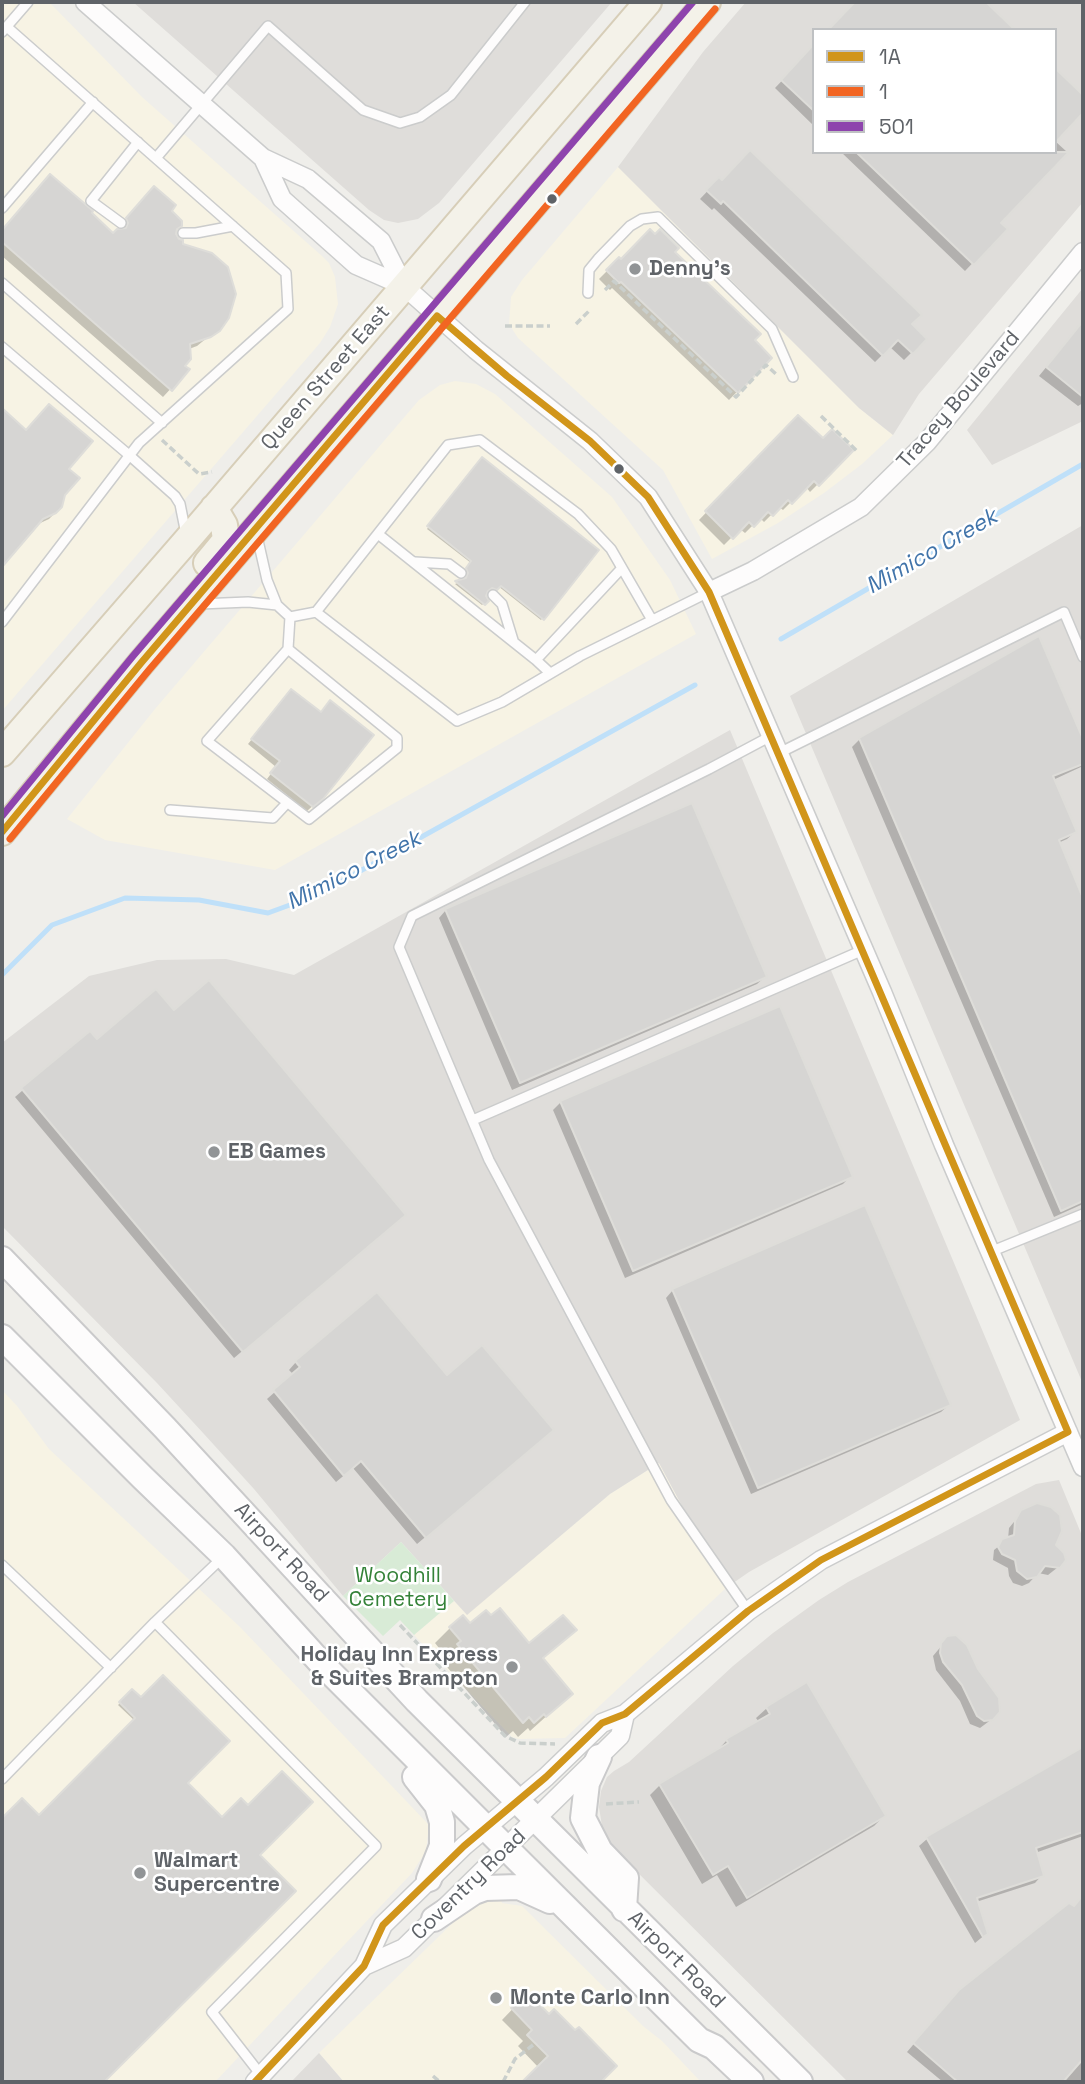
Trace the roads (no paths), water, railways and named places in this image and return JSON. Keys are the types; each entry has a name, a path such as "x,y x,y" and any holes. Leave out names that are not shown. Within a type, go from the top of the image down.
{"main road":[{"name":"Queen Street East","path":"2,753 648,2"},
{"name":"Queen Street East","path":"2,832 191,604 707,2"},
{"path":"191,604 190,584 226,540 224,524 214,508"},
{"name":"Airport Road","path":"2,1259 165,1428 417,1701 800,2082"},
{"name":"Airport Road","path":"2,1337 224,1556 321,1664 506,1849 699,2040 714,2047 751,2082"},
{"path":"392,1735 399,1761 424,1786 437,1805 442,1822 442,1846 429,1879"},
{"path":"599,1756 587,1783 583,1818 600,1850 626,1878 624,1909"},
{"path":"434,1919 474,1892 496,1886 511,1886 542,1895 579,1921"}],"street":[{"path":"85,2 263,158 308,179 381,241 404,286"},
{"path":"263,158 282,199 356,265 404,286 496,367 590,441 648,497 709,592 1083,1468"},
{"name":"Tracey Boulevard","path":"709,592 753,571 860,507 927,442 1083,252"},
{"path":"625,1714 748,1611 821,1560 1068,1432"},
{"name":"Coventry Road","path":"259,2079 364,1966 383,1925 429,1879 546,1777 602,1723 625,1714"},
{"name":"Coventry Road","path":"364,1966 404,1948 620,1736 625,1714"}],"lane":[{"path":"2,622 130,455 288,309 286,274 93,102 4,29 28,2"},
{"path":"156,158 268,26 363,110 400,123 420,117 451,95 525,2"},
{"path":"2,208 93,102"},
{"path":"121,223 91,201 138,142"},
{"path":"588,293 589,270 598,259 630,226 642,219 658,217 772,329 793,377"},
{"path":"183,233 233,226"},
{"path":"2,283 162,423"},
{"path":"2,348 175,496 180,504 187,540"},
{"path":"290,617 316,612 448,445 480,440 578,514 611,549 652,620"},
{"path":"255,529 267,580 277,605 290,617"},
{"path":"378,534 550,673"},
{"path":"413,562 449,564 461,573"},
{"path":"536,660 622,568"},
{"path":"316,612 457,720 502,702 550,673 709,592"},
{"path":"493,596 502,604 513,642"},
{"path":"191,604 277,605"},
{"path":"779,753 1064,612 1083,657"},
{"path":"288,649 397,738 397,748 309,819 208,741 288,649 290,617"},
{"path":"748,1611 671,1500 489,1160 398,947 412,916 771,736"},
{"path":"170,810 273,818 287,803"},
{"path":"472,1121 863,950"},
{"path":"990,1252 1083,1214"},
{"path":"2,1779 155,1622 224,1556"},
{"path":"2,1565 111,1668"},
{"path":"155,1622 376,1846 212,2012 259,2079"}],"waterway":[{"name":"Mimico Creek","path":"781,639 1083,464"},
{"name":"Mimico Creek","path":"2,975 52,925 125,898 199,900 268,913 317,895 695,685"}],"place":[{"name":"Denny's","path":"635,269"},
{"name":"EB Games","path":"214,1152"},
{"name":"Holiday Inn Express & Suites Brampton","path":"512,1667"},
{"name":"Walmart Supercentre","path":"140,1873"},
{"name":"Monte Carlo Inn","path":"496,1998"}],"park label":[{"name":"Woodhill Cemetery","path":"398,1588"}]}
